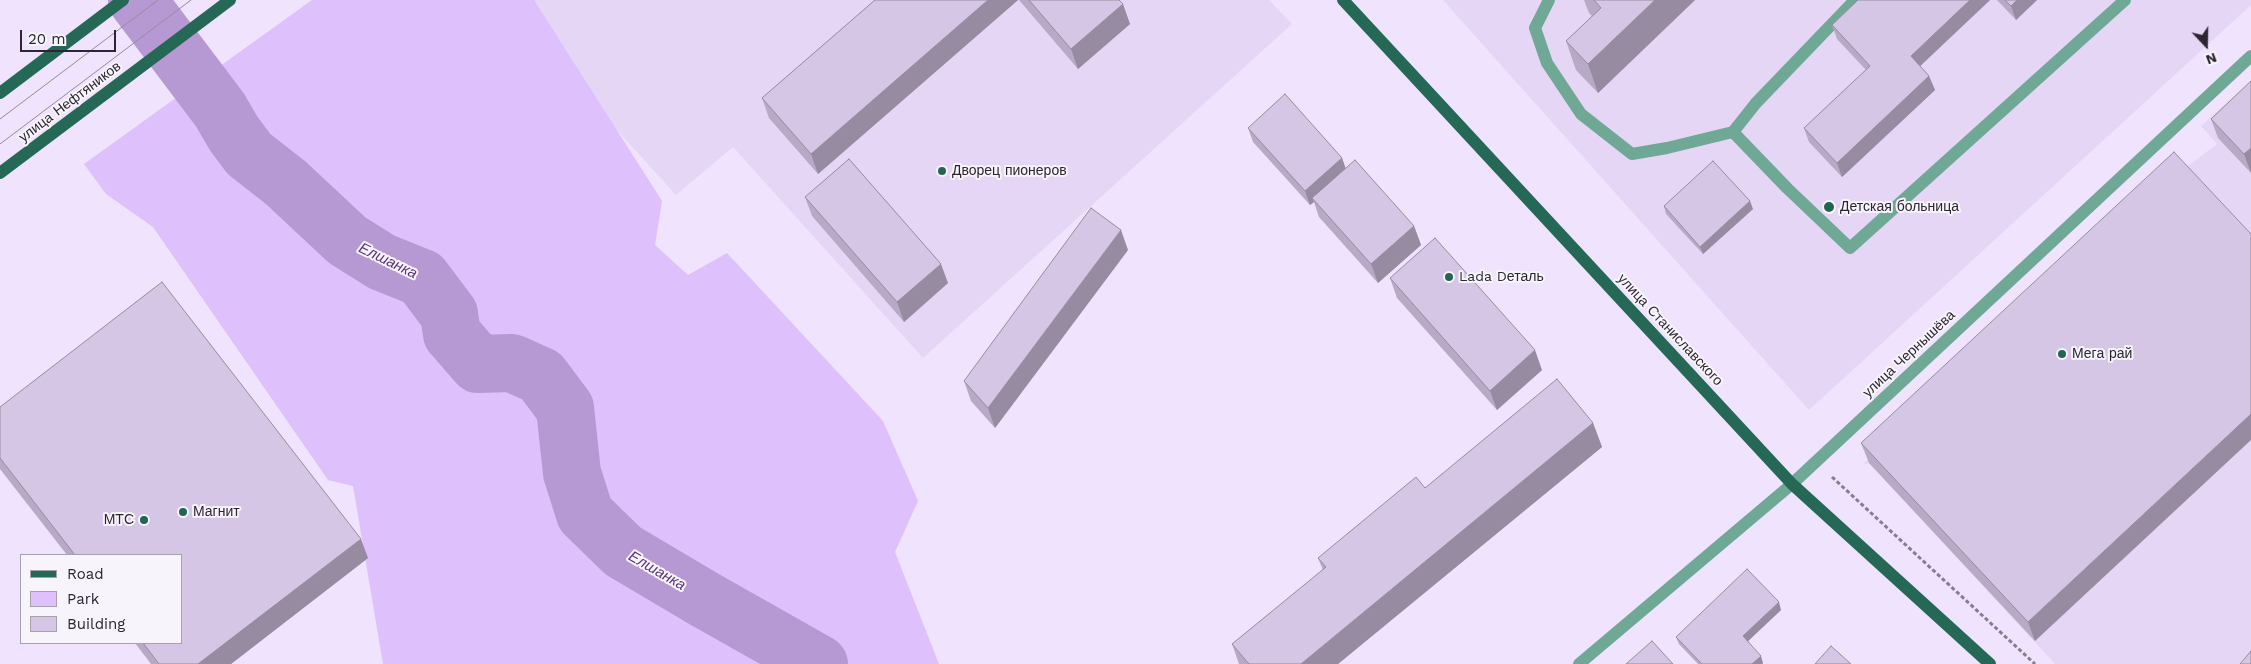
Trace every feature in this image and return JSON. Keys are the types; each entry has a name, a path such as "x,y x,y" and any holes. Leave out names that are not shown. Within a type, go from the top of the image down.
{"main road":[{"path":"0,93 123,0"},
{"name":"улица Нефтяников","path":"0,173 230,0"},
{"name":"улица Станиславского","path":"1343,0 1792,484 1990,664"}],"street":[{"path":"1548,0 1534,28 1547,63 1581,114 1632,154 1667,148 1733,132 1756,103 1855,0"},
{"path":"1733,132 1786,188 1850,248 2125,0"},
{"name":"улица Чернышёва","path":"1579,664 1792,484 2251,56"}],"path":[{"path":"1828,473 2036,664"}],"shaded area":[{"name":"Дворец пионеров","path":"499,0 1269,0 1292,24 923,358 733,147 676,195"},
{"name":"Детская больница","path":"1443,0 2251,0 2251,5 1809,410"},
{"path":"2251,81 2251,664 2055,664 1869,463 1862,465 2181,171 2217,144 2201,126"}],"green space":[{"path":"312,0 534,0 662,201 655,245 688,275 727,253 883,421 918,501 895,552 939,664 383,664 353,486 328,480 153,227 106,194 84,164"}],"building":[{"path":"875,0 988,0 811,154 762,98"},
{"path":"1029,0 1119,0 1123,4 1071,49"},
{"path":"1594,0 1655,0 1588,64 1566,41 1601,8"},
{"path":"1858,0 1970,0 1911,56 1929,76 1837,163 1804,128 1870,66 1832,25"},
{"path":"2005,0 2017,0 2011,6"},
{"path":"2251,81 2251,148 2244,154 2211,119"},
{"path":"1285,94 1342,158 1305,191 1248,128"},
{"path":"2174,152 2251,234 2251,414 2028,622 1861,443"},
{"path":"849,159 941,264 897,302 805,197"},
{"path":"1355,160 1414,226 1371,264 1312,198"},
{"path":"1713,161 1750,201 1700,247 1664,206"},
{"path":"1091,208 1121,230 988,408 964,381"},
{"path":"1435,238 1535,350 1490,391 1390,278"},
{"name":"Магнит","path":"162,282 361,539 198,664 159,664 144,644 182,644 182,554 74,554 0,458 0,407"},
{"path":"1557,379 1593,423 1301,664 1249,664 1232,644 1326,567 1318,558 1416,477 1425,488"},
{"path":"1747,569 1779,602 1743,636 1761,656 1752,664 1702,664 1676,637"},
{"path":"1652,641 1673,664 1626,664"},
{"path":"1831,646 1851,664 1815,664"},
{"path":"2251,651 2251,664 2240,664"}],"waterway":[{"name":"Елшанка","path":"137,0 220,110 234,134 249,154 286,183 347,240 382,262 422,278 449,314 452,334 478,364 512,363 541,376 565,408 572,473 585,514 623,551 819,664"}],"tram line":[{"path":"0,119 158,0"},
{"path":"0,144 191,0"}],"place":[{"name":"Дворец пионеров","path":"942,171"},
{"name":"Детская больница","path":"1829,207"},
{"name":"Lada Dеталь","path":"1449,277"},
{"name":"Мега рай","path":"2062,354"},
{"name":"Магнит","path":"183,512"},
{"name":"МТС","path":"144,520"}]}
